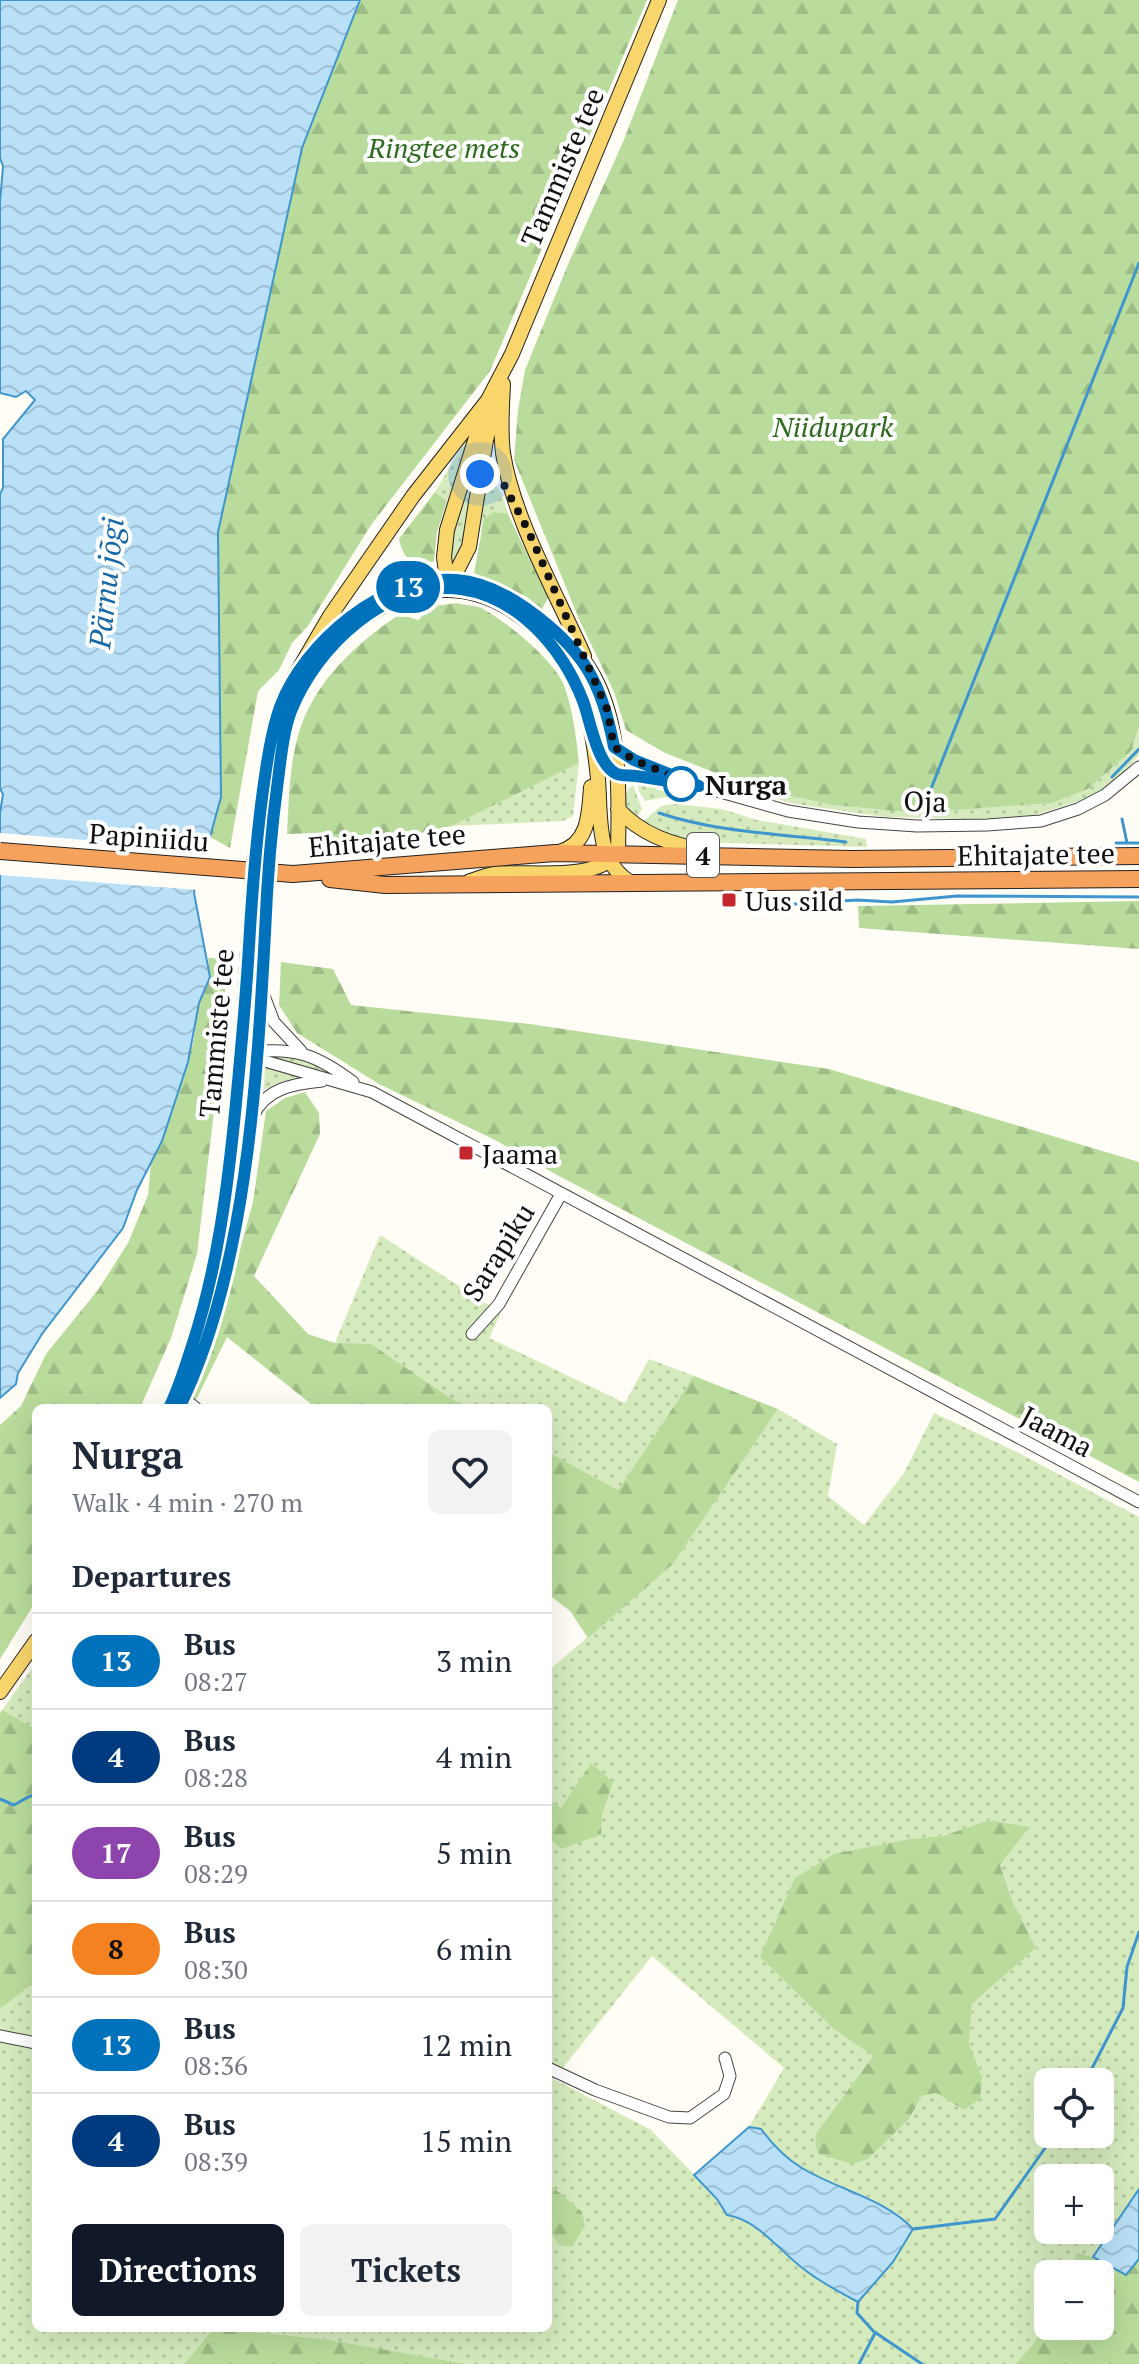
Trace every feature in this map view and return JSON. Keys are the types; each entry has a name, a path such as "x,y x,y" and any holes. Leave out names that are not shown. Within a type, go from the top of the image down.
{"highway":[{"name":"Papiniidu","path":"0,851 293,874"},
{"name":"Ehitajate tee","path":"293,874 555,853 852,859 1139,856"},
{"name":"Ehitajate tee","path":"293,874 385,885 1139,879"}],"main road":[{"name":"Tammiste tee","path":"512,354 659,0"},
{"path":"449,583 469,547 486,440 512,354"},
{"path":"449,583 445,544 488,400 512,354"},
{"path":"466,883 493,874 595,868 611,856 618,809 614,747 607,709 509,480 501,428 503,384"},
{"path":"303,662 330,616 413,496 488,400"},
{"path":"461,487 480,474 497,477 527,528"},
{"name":"Tammiste tee","path":"180,1400 219,1296 236,1220 256,1055 267,878 283,740 300,692 328,651 364,618 403,597 449,583"},
{"path":"303,662 332,633 376,600 413,585 449,583 491,588 524,607 559,636 593,674"},
{"path":"449,583 512,609 543,635 570,672 584,702 591,731 601,827 620,876 632,883"},
{"name":"Tammiste tee","path":"180,1400 206,1302 223,1218 241,1053 254,863 266,771 280,707 303,662"},
{"path":"555,853 572,847 584,833 589,807 591,731"},
{"path":"618,809 635,827 709,851 835,853 852,859"},
{"path":"0,1692 32,1647"}],"street":[{"path":"591,731 605,764 616,774"},
{"name":"Oja","path":"614,747 634,760 699,786 788,811 858,822 917,826 1041,821 1078,809 1105,795 1139,767"},
{"name":"Oja","path":"616,774 699,786"},
{"name":"Jaama","path":"262,986 274,1022 288,1039 360,1087"},
{"name":"Jaama","path":"256,1055 284,1050 305,1053"},
{"name":"Jaama","path":"241,1053 360,1087 413,1113 1139,1502"},
{"name":"Jaama","path":"248,1128 260,1102 280,1089 335,1080"},
{"name":"Sarapiku","path":"472,1334 499,1304 561,1194"},
{"path":"0,2036 32,2042"},
{"path":"552,2070 595,2090 669,2117 690,2118 724,2094 730,2076 725,2058"}],"green space":[{"name":"Ringtee mets","path":"360,0 647,0 490,371 371,525 308,626 292,643 279,670 258,691 230,848 210,837 221,797 218,532 302,148"},
{"name":"Niidupark","path":"678,0 1139,0 1139,727 1131,751 1088,789 1052,803 916,813 832,805 757,789 665,753 626,730 614,692 579,619 514,460 525,370 623,142"},
{"path":"478,420 447,501 435,492"},
{"path":"488,480 499,490 508,514 494,512 481,537 484,481"},
{"path":"473,483 467,535 454,568 449,564 452,533 463,499"},
{"path":"435,492 447,501 437,532 434,561 415,563 403,552 399,539"},
{"path":"494,512 508,514 548,598 542,609 527,597 474,573 484,519"},
{"path":"456,603 481,608 502,621 539,652 557,673 569,702 579,763 452,826 362,846 314,833 287,834 291,772 298,736 314,698 326,681 354,650 403,612 419,620 428,607"},
{"path":"1139,727 1139,755 1119,778 1085,799 1029,817 885,817 795,804 729,786 728,779 757,789 831,805 916,813 1051,803 1088,789 1131,751"},
{"path":"579,763 573,816 563,821 452,826"},
{"path":"638,782 656,784 656,789 676,795 645,801"},
{"path":"633,785 642,809 634,821 625,803 626,794"},
{"path":"674,804 722,809 757,820 866,839 867,847 696,842 643,822 661,806"},
{"path":"1139,901 1139,949 859,928 858,906"},
{"path":"208,958 222,958 226,981 218,1078 197,1254 171,1338 142,1404 32,1404 32,1607 0,1659 0,1425 21,1406 46,1354 98,1290 128,1243 148,1195 151,1162 162,1141 188,1062 199,1003 210,977"},
{"path":"281,962 333,969 351,1005 530,1024 829,1069 1139,1162 1139,1482 497,1141 379,1084 297,1033 279,1005"},
{"path":"266,1055 299,1059 329,1072 325,1074 267,1058"},
{"path":"264,1066 308,1078 280,1082 262,1091"},
{"path":"305,1092 319,1113 320,1134 254,1276 308,1334 335,1343 371,1344 461,1404 311,1404 227,1337 196,1400 191,1396 222,1315 253,1202 266,1111 285,1098"},
{"path":"380,1235 490,1306 503,1308 489,1338 625,1403 649,1359 694,1376 618,1490 552,1454 552,1404 460,1404 335,1343"},
{"path":"694,1376 778,1409 673,1564 588,1638 570,1611 552,1597 552,1454 618,1490"},
{"path":"778,1409 837,1444 828,1496 864,1525 904,1473 934,1413 1017,1452 1139,1517 1139,2189 1114,2226 1114,2164 1034,2164 1034,2244 1102,2244 1093,2257 1077,2253 1074,2260 1034,2260 1034,2343 1015,2364 467,2364 324,2339 255,2332 552,2332 552,1668 673,1564","holes":["989,1820 1030,1827 1000,1865 1013,1902 1036,1948 972,2004 969,2042 982,2077 964,2110 936,2093 922,2096 909,2119 868,2159 817,2132 873,2056 835,1854 909,1839 943,1836","652,1956 784,2068 749,2127 761,2129 776,2149 803,2169 901,2216 760,2231 739,2216 727,2214 705,2186 651,2130 554,2079"]},
{"path":"32,1669 32,1727 2,1710"},
{"path":"2,1710 32,1727 32,1984 0,2009"},
{"path":"591,1763 613,1782 602,1814 601,1835 561,1849 552,1841 552,1802 561,1808"},
{"path":"989,1820 1030,1827 1000,1865 1013,1902 1036,1948 972,2004 969,2042 982,2077 980,2099 964,2110 936,2093 922,2096 909,2119 868,2159 853,2164 819,2154 815,2145 817,2132 873,2056 833,2028 760,1957 795,1878 834,1854 909,1839 943,1836"},
{"path":"32,1984 32,2332 211,2332 184,2364 0,2364 0,2009"},
{"path":"552,2186 582,2212 585,2226 572,2247 559,2245 552,2234"},
{"path":"1077,2253 1099,2260 1074,2260"},
{"path":"1139,2259 1139,2364 1015,2364 1035,2340 1114,2340 1114,2268 1126,2274"},
{"path":"211,2332 254,2332 324,2339 467,2364 184,2364"}],"water":[{"name":"Pärnu jõgi","path":"0,0 360,0 302,148 218,532 221,797 210,837 201,845 194,893 210,977 199,1003 188,1062 162,1141 137,1190 123,1228 42,1334 18,1373 16,1384 0,1398 0,813 3,794 0,789 0,494 3,488 3,439 35,400 26,391 16,397 0,393 0,202 3,166 0,158"},
{"path":"749,2127 761,2129 780,2151 802,2168 888,2209 913,2229 893,2262 858,2302 799,2266 750,2224 727,2215 717,2199 694,2175"},
{"path":"1139,2189 1139,2259 1126,2275 1114,2268 1114,2260 1093,2257 1102,2244 1114,2244 1114,2226"}],"pier":[{"path":"0,833 204,850 198,890 0,875"}],"waterway":[{"path":"923,809 1139,263"},
{"path":"1112,777 1139,749"},
{"path":"659,813 728,829 846,842"},
{"path":"1122,819 1127,843"},
{"path":"1116,843 1139,843"},
{"path":"752,907 857,900 892,902 957,896 1139,897"},
{"path":"0,1799 14,1805 32,1796"},
{"path":"1092,2068 1123,2008 1127,1967 1139,1932"},
{"path":"913,2229 995,2219 1045,2148"},
{"path":"858,2302 857,2313 875,2333 859,2364"},
{"path":"876,2333 922,2364"}],"bus line":[{"name":"13","path":"171,1404 206,1302 225,1205 241,1053 254,863 266,771 280,707 303,662 356,613 383,596 438,580 491,588 548,625 593,674 607,709 614,747 634,760 699,786 616,774 605,764 591,731 584,702 560,656 543,635 512,609 481,594 448,588 428,590 392,601 364,618 328,651 300,692 283,740 267,878 256,1059 240,1194 219,1296 181,1404"}],"place":[{"name":"Nurga","path":"681,784"},
{"name":"Uus sild","path":"729,900"},
{"name":"Jaama","path":"466,1153"}],"route":[{"path":"480,474 497,477 504,485 522,524 527,528 607,709 614,747 634,760 677,778 681,784"}]}
